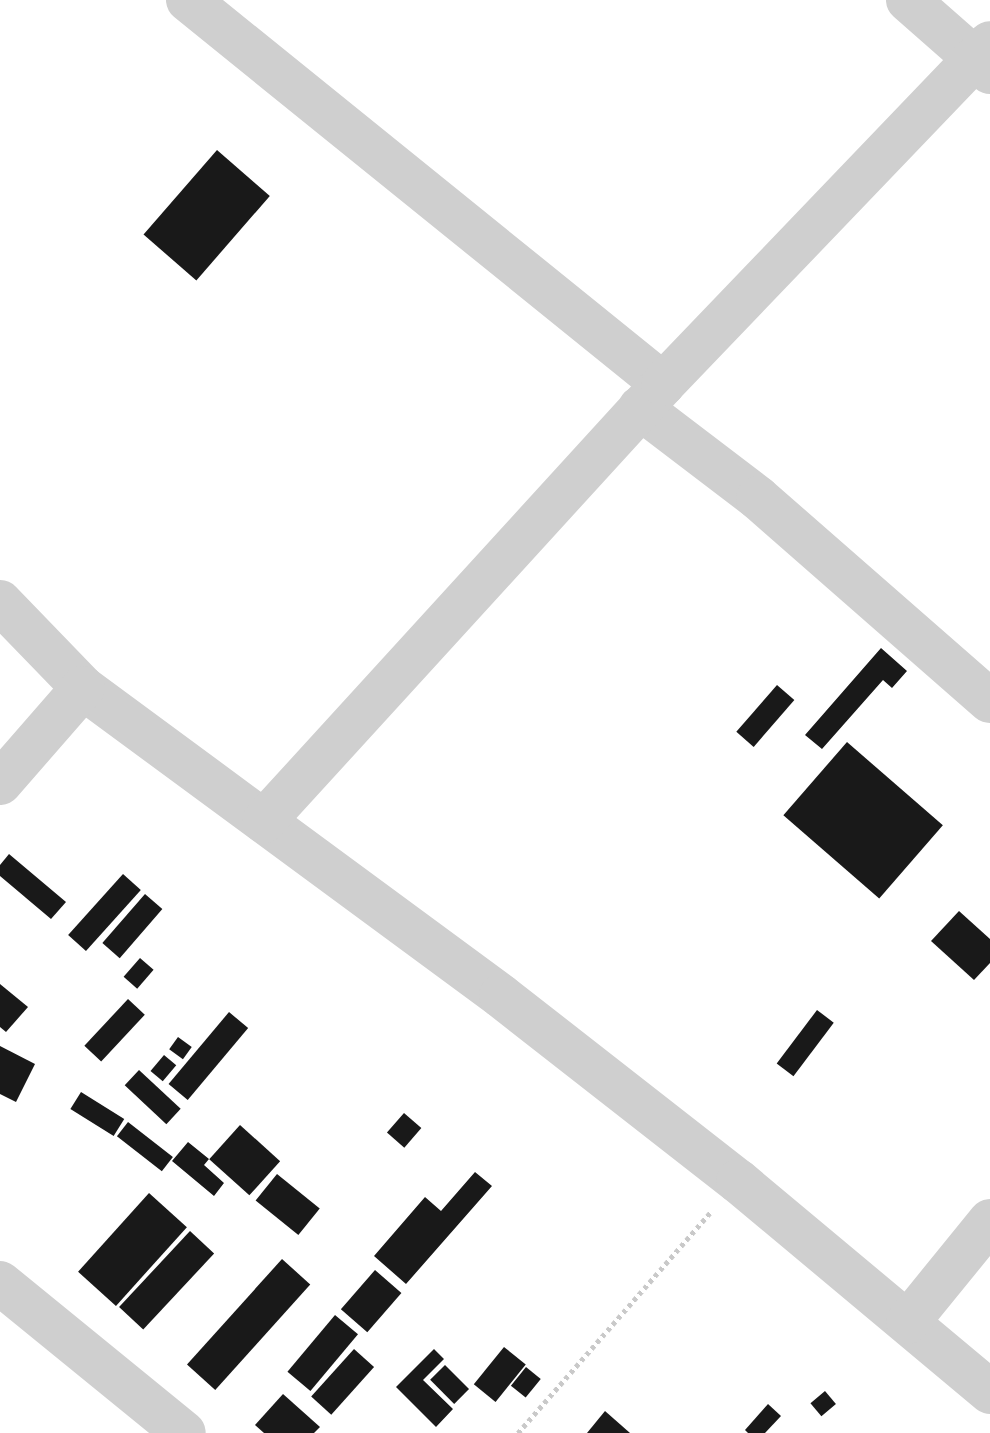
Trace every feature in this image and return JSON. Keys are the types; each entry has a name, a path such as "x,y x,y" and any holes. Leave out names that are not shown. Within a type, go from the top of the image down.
{"street":[{"path":"188,0 652,396 770,507 990,701"},
{"path":"264,821 652,396 985,59 908,0"},
{"path":"0,602 83,688 501,996 738,1181 990,1392"},
{"path":"0,783 83,688"},
{"path":"908,1322 990,1221"},
{"path":"0,1283 184,1433"}],"path":[{"path":"518,1433 738,1181"}],"building":[{"path":"217,150 270,196 196,280 144,235"},
{"path":"881,648 907,671 892,688 883,680 822,749 805,735"},
{"path":"777,685 794,700 754,747 736,732"},
{"path":"847,742 943,825 879,899 783,815"},
{"path":"9,854 66,902 51,919 0,876 0,865"},
{"path":"123,874 141,890 86,951 68,935"},
{"path":"145,894 162,909 120,958 102,943"},
{"path":"959,911 990,939 990,963 974,980 931,941"},
{"path":"140,958 154,970 137,989 124,977"},
{"path":"0,984 28,1007 6,1032 0,1027"},
{"path":"128,999 145,1015 101,1061 84,1046"},
{"path":"817,1010 834,1023 793,1076 777,1064"},
{"path":"229,1012 248,1028 188,1100 169,1084"},
{"path":"178,1037 192,1047 183,1059 169,1049"},
{"path":"0,1046 35,1064 16,1102 0,1094"},
{"path":"164,1055 176,1065 163,1081 151,1071"},
{"path":"139,1070 181,1109 166,1124 125,1085"},
{"path":"81,1092 124,1119 114,1136 70,1109"},
{"path":"404,1113 421,1128 404,1148 387,1133"},
{"path":"128,1122 173,1157 162,1171 117,1136"},
{"path":"240,1125 280,1161 249,1195 209,1159"},
{"path":"188,1142 209,1159 204,1165 224,1183 214,1196 172,1161"},
{"path":"475,1172 492,1186 406,1284 374,1256 425,1197 441,1211"},
{"path":"277,1174 320,1209 298,1235 256,1200"},
{"path":"149,1193 187,1227 116,1306 78,1272"},
{"path":"190,1231 214,1254 143,1330 119,1307"},
{"path":"282,1259 310,1284 215,1390 187,1365"},
{"path":"375,1270 401,1293 367,1332 341,1309"},
{"path":"335,1315 358,1334 310,1391 287,1372"},
{"path":"504,1347 526,1365 496,1402 474,1384"},
{"path":"354,1349 374,1367 331,1415 311,1397"},
{"path":"434,1349 444,1359 423,1380 453,1409 436,1427 396,1387"},
{"path":"445,1365 469,1389 454,1404 430,1380"},
{"path":"526,1367 541,1379 526,1398 511,1386"},
{"path":"825,1391 836,1404 821,1416 810,1403"},
{"path":"283,1394 320,1427 314,1433 264,1433 255,1425"},
{"path":"768,1404 781,1416 765,1433 748,1433 745,1430"},
{"path":"605,1411 630,1433 587,1433"}]}
